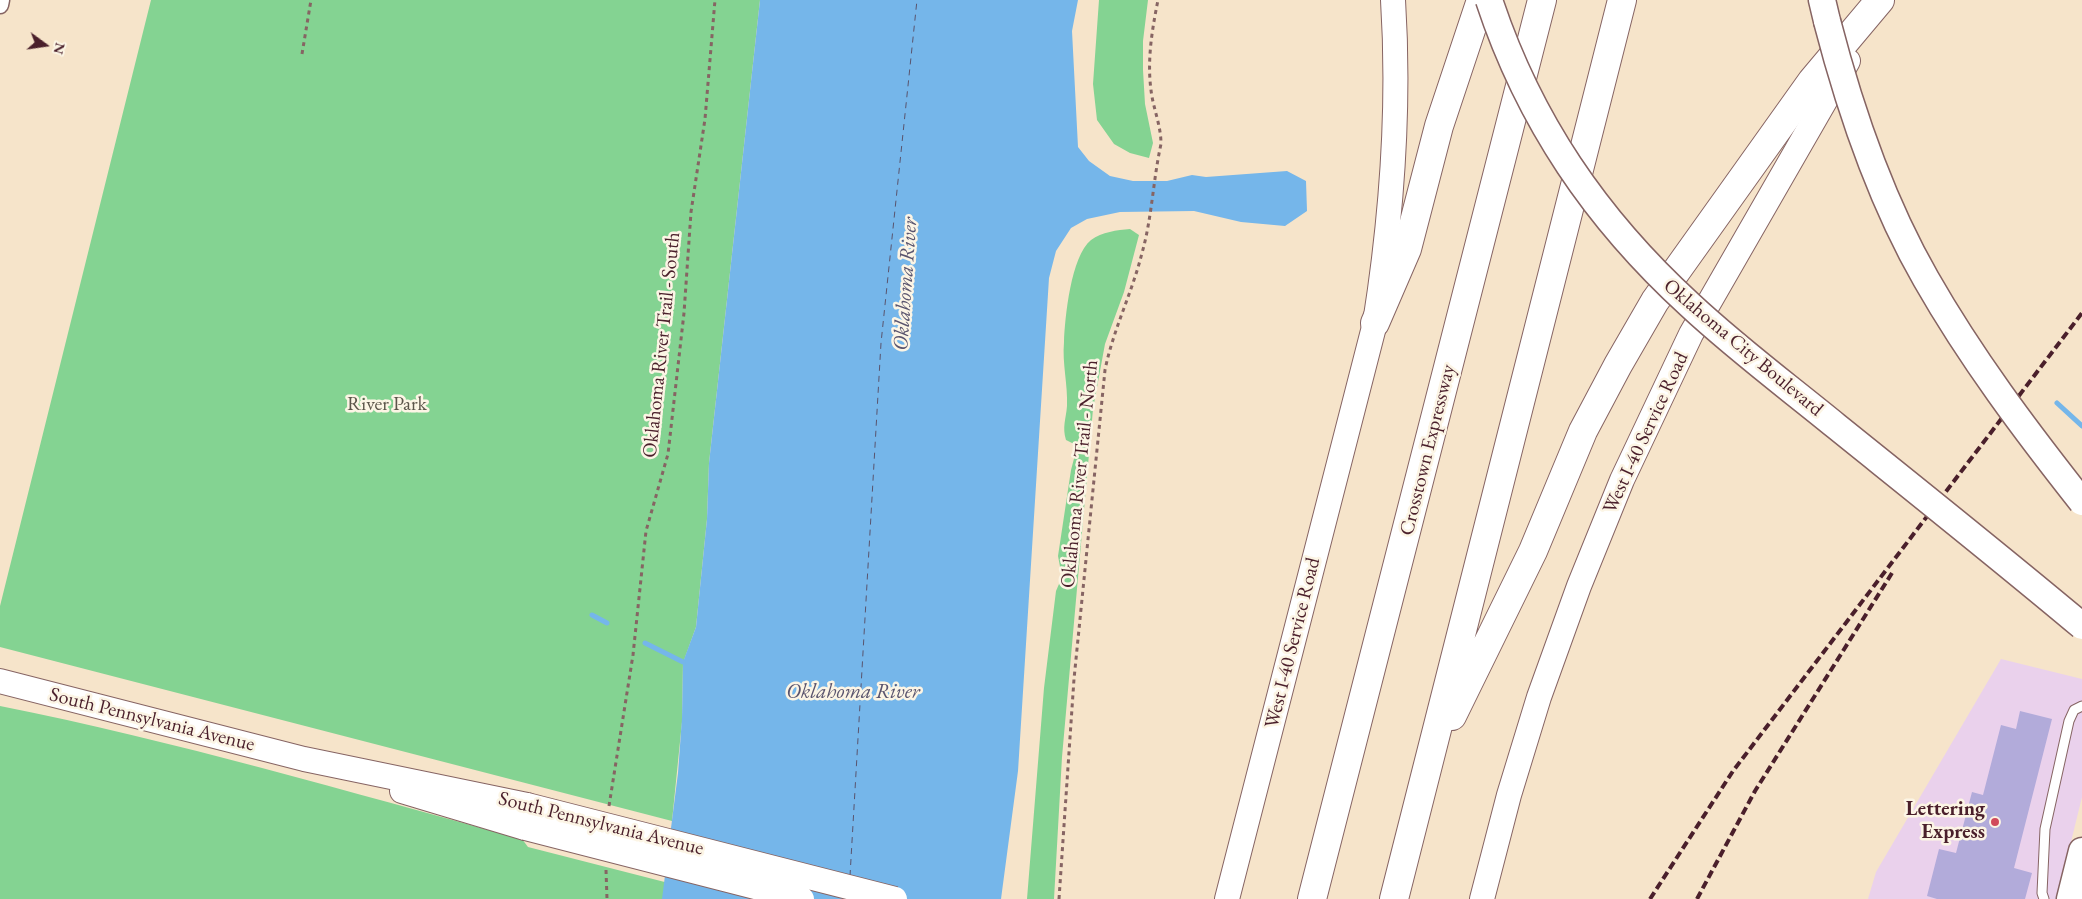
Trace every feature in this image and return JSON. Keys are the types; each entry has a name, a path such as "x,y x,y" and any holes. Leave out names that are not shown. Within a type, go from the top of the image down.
{"highway":[{"path":"1375,323 1407,248 1439,126 1482,0"},
{"name":"Crosstown Expressway","path":"1312,899 1542,0"},
{"path":"1394,899 1622,0"},
{"path":"1427,766 1533,551 1583,431 1622,357 1656,301 1812,81 1880,0"}],"main road":[{"name":"West I-40 Service Road","path":"1227,899 1375,323 1387,247 1394,168 1397,62 1393,0"},
{"name":"Oklahoma City Boulevard","path":"1489,0 1522,85 1565,162 1622,236 1660,277 1741,350 2082,626"},
{"name":"West I-40 Service Road","path":"1482,899 1509,795 1539,697 1579,586 1622,480 1691,334 1884,0"},
{"path":"1824,11 1860,133 1893,211 1925,277 2000,395 2082,502"},
{"name":"South Pennsylvania Avenue","path":"0,681 304,759 527,804 895,899"},
{"name":"South Pennsylvania Avenue","path":"304,759 478,816 802,899"},
{"path":"2070,899 2082,851"}],"street":[{"path":"0,5 1,0"}],"lane":[{"path":"2044,899 2042,893 2046,829 2069,721 2074,710 2082,706"}],"path":[{"path":"302,54 311,0"},
{"name":"Oklahoma River Trail - South","path":"608,814 633,655 646,530 668,454 684,313 689,229 705,119 715,0"},
{"name":"Oklahoma River Trail - North","path":"1059,899 1070,729 1102,389 1109,351 1133,286 1145,240 1159,151 1160,130 1151,91 1150,72 1150,48 1158,0"},
{"path":"606,868 606,899"}],"shaded area":[{"path":"2001,659 2082,679 2082,797 2057,899 1868,899 1876,872"}],"green space":[{"name":"River Park","path":"151,0 760,0 709,463 707,519 696,627 683,663 682,722 672,821 0,647 0,606"},
{"path":"1099,0 1148,0 1143,41 1143,70 1145,104 1153,143 1149,158 1130,153 1114,144 1097,120 1093,84"},
{"path":"1130,229 1139,235 1124,292 1105,344 1093,409 1062,757 1054,899 1027,899 1044,688 1056,591 1062,577 1058,556 1071,470 1076,451 1074,444 1066,440 1064,431 1067,398 1064,350 1070,288 1078,259 1091,240 1105,233"},
{"path":"0,706 131,735 262,768 522,839 528,847 731,899 0,899"}],"water":[{"name":"Oklahoma River","path":"760,0 1078,0 1072,31 1078,147 1089,161 1110,176 1133,181 1167,181 1192,175 1206,177 1287,171 1306,181 1307,211 1285,226 1241,222 1194,211 1120,212 1087,219 1071,228 1056,251 1049,278 1018,771 1001,899 662,899 678,773 682,718 683,662 696,627 707,519 709,463"}],"building":[{"name":"Lettering Express","path":"2020,711 2052,719 2014,868 2032,873 2025,899 1937,899 1927,896 1939,849 1956,853 1972,792 1983,795 2001,725 2016,729"}],"waterway":[{"path":"2057,403 2082,426"},
{"path":"592,615 607,623"},
{"path":"645,643 683,662"}],"ferry route":[{"path":"850,876 881,343 917,0"}],"railway":[{"path":"1650,899 1733,771 2082,313"},
{"path":"1697,899 1755,791 1892,573"}],"place":[{"name":"Lettering Express","path":"1995,822"}]}
